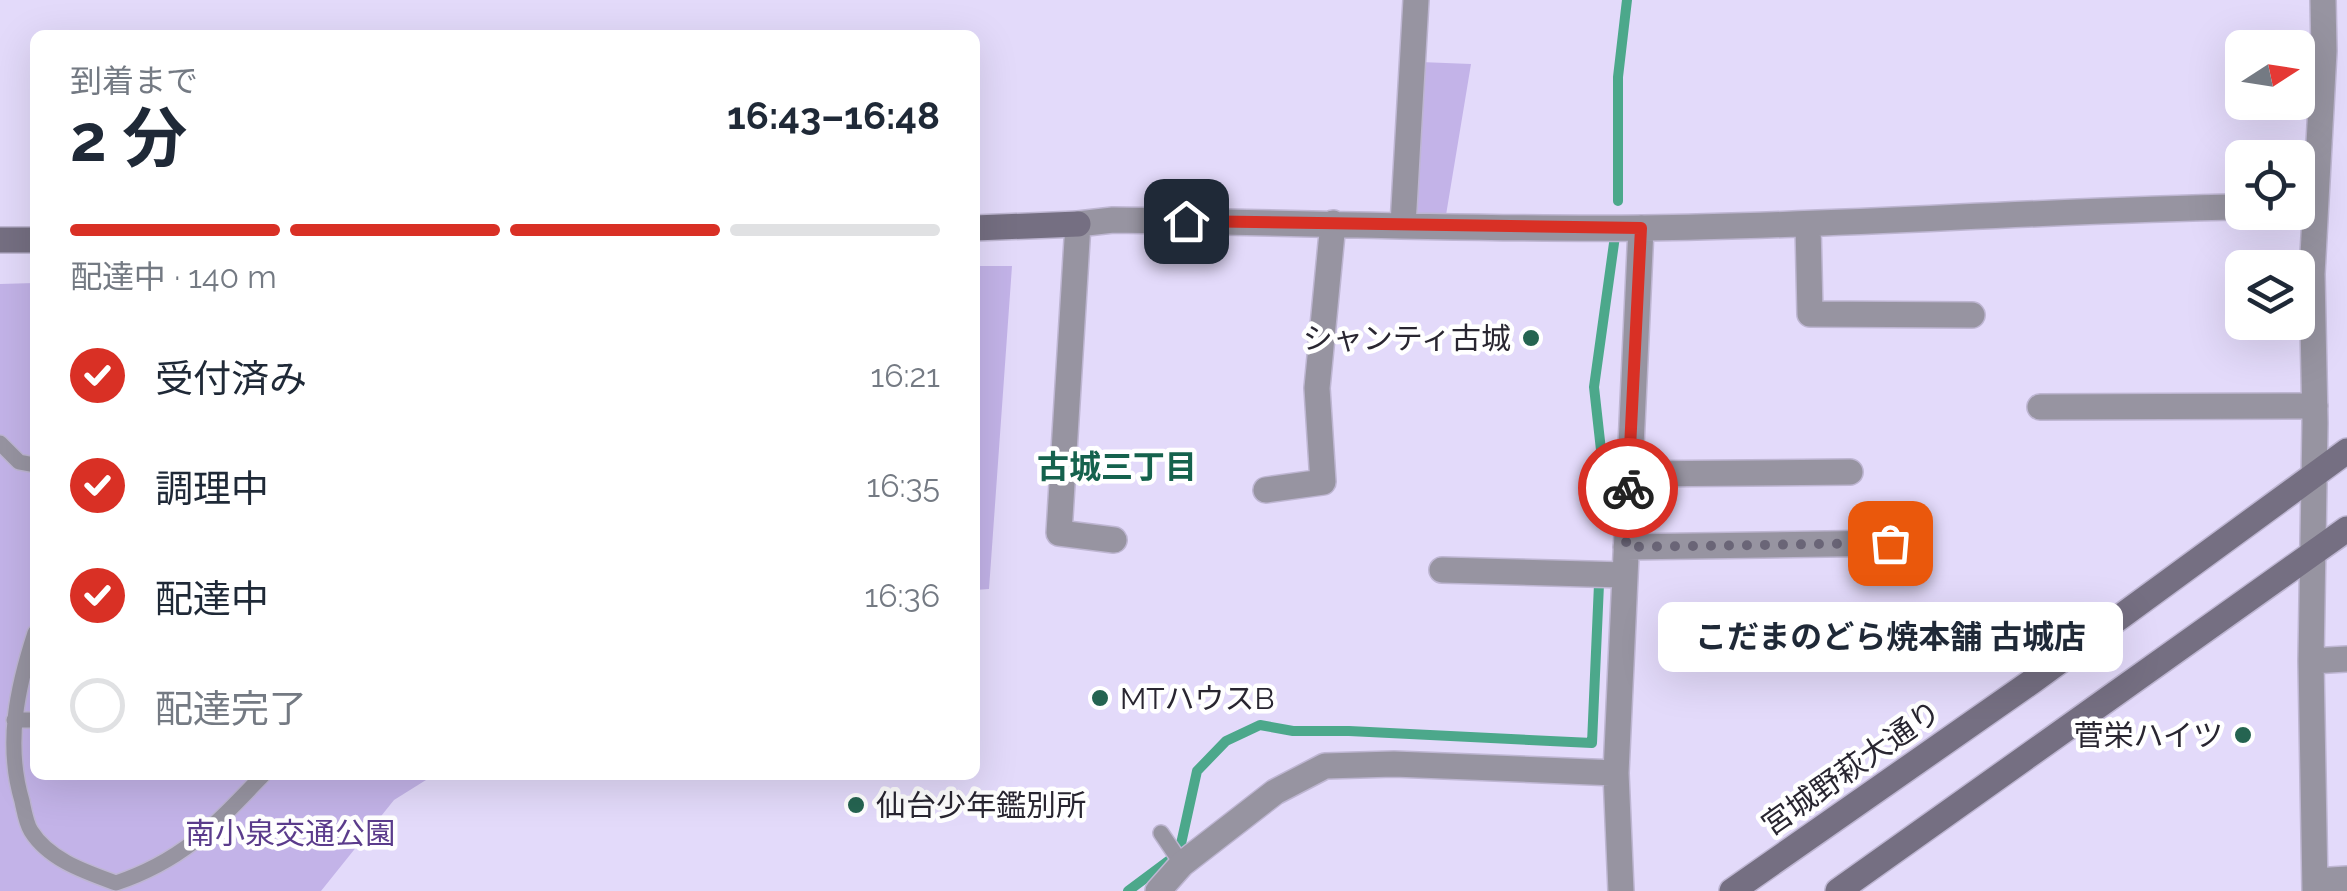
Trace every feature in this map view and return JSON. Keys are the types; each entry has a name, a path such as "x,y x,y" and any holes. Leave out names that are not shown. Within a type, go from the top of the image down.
{"street":[{"path":"1404,224 1416,0"},
{"path":"2315,160 2336,50 2323,0"},
{"path":"980,228 1113,220 1641,228 2225,208"},
{"path":"1266,490 1323,482 1317,388 1333,223"},
{"path":"1078,224 1059,533 1114,540"},
{"path":"1808,225 1810,314 1972,315"},
{"path":"1621,891 1616,772 1641,228"},
{"path":"2307,230 2315,406 2311,661 2315,886 2347,879"},
{"path":"0,240 30,240"},
{"path":"2040,407 2315,406"},
{"name":"宮城野萩大通り","path":"1732,891 2034,680 2347,451"},
{"path":"1628,474 1850,472"},
{"path":"1838,891 2347,529"},
{"path":"1626,547 1890,543"},
{"path":"1442,570 1625,576"},
{"path":"2311,661 2347,659"},
{"path":"1158,891 1182,864 1275,792 1325,766 1394,764 1616,772"}],"lane":[{"path":"0,444 19,462 30,463"},
{"path":"30,648 14,720 18,789 30,830 56,857 116,883 150,872 184,852 258,780"},
{"path":"14,720 30,720"},
{"path":"1160,833 1182,864"}],"green space":[{"path":"1420,62 1471,64 1446,215 1416,217"},
{"path":"980,266 1012,266 989,589 980,590"},
{"name":"南小泉交通公園","path":"30,283 30,780 426,780 394,800 321,891 0,891 0,284"}],"waterway":[{"path":"1618,201 1618,77 1627,0"},
{"path":"1603,468 1594,387 1615,236"},
{"path":"1128,891 1179,853 1197,771 1226,741 1260,725 1293,731 1592,743 1599,584"}],"way so far":[{"path":"1628,488 1626,547 1890,543"}],"place":[{"name":"シャンティ古城","path":"1531,338"},
{"name":"こだまのどら焼本舗 古城店","path":"1890,543"},
{"name":"MTハウスB","path":"1100,698"},
{"name":"菅栄ハイツ","path":"2243,735"},
{"name":"仙台少年鑑別所","path":"856,805"}],"district":[{"name":"古城三丁目","path":"1117,466"}],"route":[{"path":"1186,221 1641,228 1628,488"}]}
